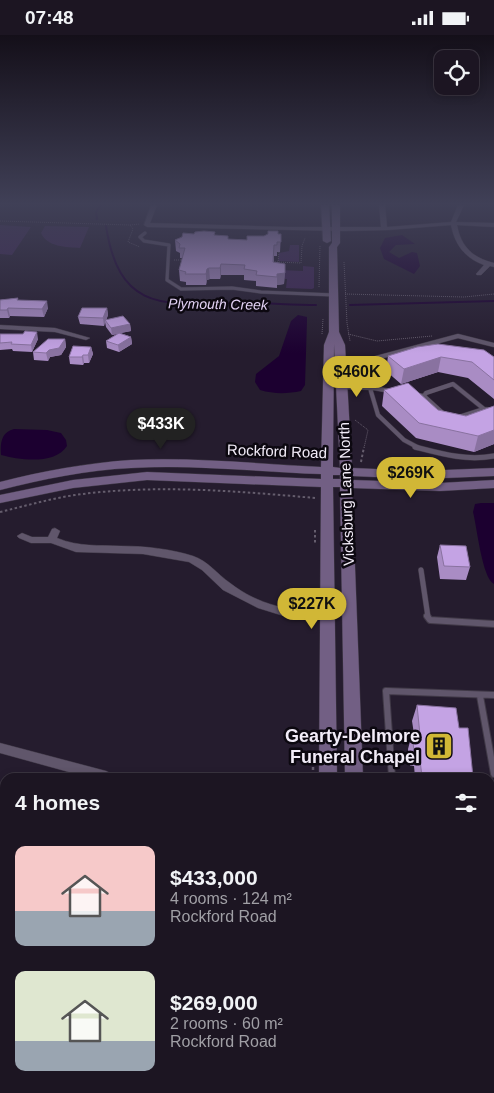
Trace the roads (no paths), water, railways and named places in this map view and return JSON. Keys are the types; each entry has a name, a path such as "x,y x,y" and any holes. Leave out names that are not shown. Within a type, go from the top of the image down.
{"main road":[{"name":"Vicksburg Lane North","path":"328,773 327,476 329,345 334,332 333,254"},
{"name":"Vicksburg Lane North","path":"334,332 340,345 343,387 354,773"},
{"name":"Rockford Road","path":"0,486 48,474 131,464 346,477 440,487 494,484"},
{"name":"Rockford Road","path":"346,477 494,472"},
{"name":"Rockford Road","path":"0,499 61,486 147,476 327,476"}],"street":[{"path":"467,254 474,259 491,264"},
{"path":"479,274 491,264"},
{"path":"0,327 55,330 86,338"},
{"path":"22,536 31,540 53,535 84,549 135,550 192,560 203,565 225,586 263,607 286,613 327,616"},
{"path":"0,748 91,773"}],"lane":[{"path":"168,254 169,265 166,276 167,281 174,286 190,290 232,288 262,292 334,295"},
{"path":"494,345 458,336 376,358 372,362 377,375 372,388 378,415 404,440 415,447 458,458 477,459 494,455"},
{"path":"376,370 393,364"},
{"path":"424,396 426,393 453,384 484,409"},
{"path":"343,387 372,388 398,392"},
{"path":"407,394 424,396 451,420 484,409 494,410"},
{"path":"421,570 427,616 430,620 494,624"},
{"path":"392,773 386,691 480,696 494,695"},
{"path":"480,696 494,773"}],"waterway":[{"name":"Plymouth Creek","path":"112,254 121,274 133,288 147,297 164,302 184,304 253,303 316,305"},
{"name":"Plymouth Creek","path":"350,305 494,301"}],"place":[{"name":"Gearty-Delmore Funeral Chapel","path":"439,746"}]}
